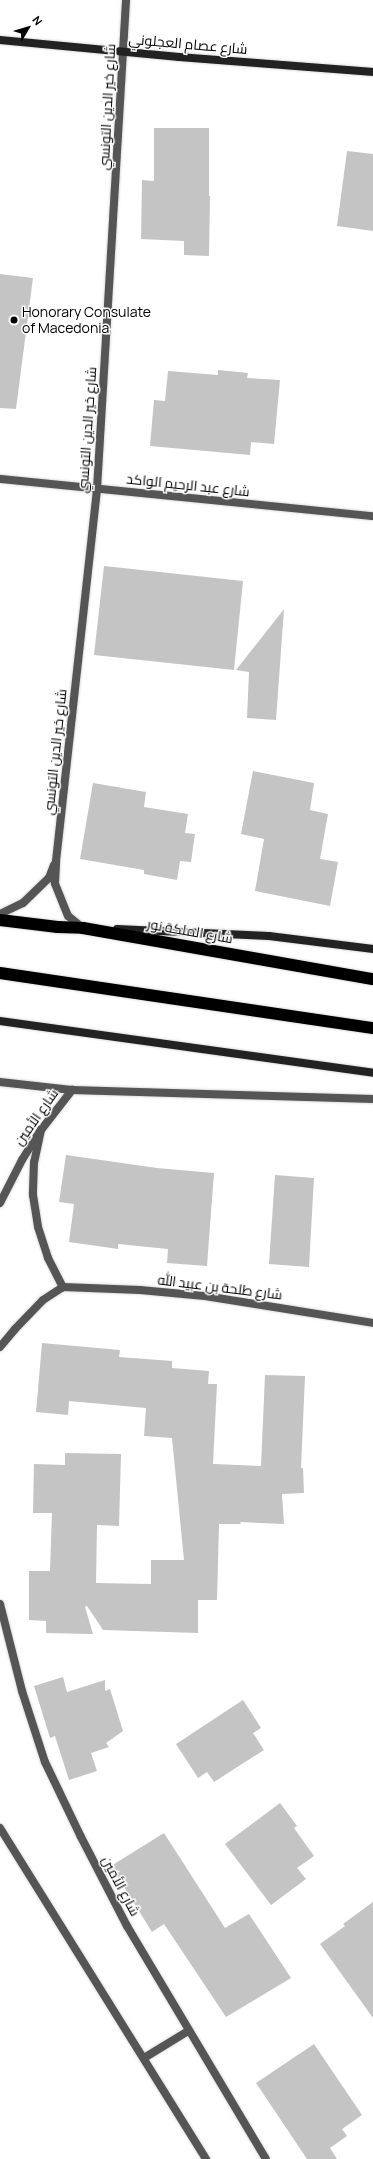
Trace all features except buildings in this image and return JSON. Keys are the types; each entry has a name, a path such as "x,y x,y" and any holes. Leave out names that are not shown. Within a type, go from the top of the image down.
{"highway":[{"name":"شارع الملكة نور","path":"0,920 58,927 83,928 373,979"},
{"path":"0,973 373,1028"}],"street":[{"name":"شارع خير الدين التونسي","path":"56,861 97,489 126,0"},
{"name":"شارع عصام العجلوني","path":"0,40 373,72"},
{"name":"شارع عبد الرحيم الواكد","path":"0,479 373,516"},
{"path":"0,914 23,903 49,878 56,861"},
{"path":"56,861 55,883 68,916 83,928 269,936 373,949"},
{"path":"0,1021 373,1073"},
{"path":"0,1082 72,1090 373,1099"},
{"name":"شارع الأمين","path":"0,1202 22,1160 41,1130 72,1090"},
{"path":"0,1347 14,1329 43,1300 63,1287 48,1258 38,1227 33,1195 34,1162 41,1130"},
{"name":"شارع طلحة بن عبيد الله","path":"63,1287 140,1290 205,1296 373,1323"},
{"name":"شارع الأمين","path":"0,1604 22,1691 45,1762 81,1837 128,1926 188,2031 266,2159"},
{"path":"0,1828 206,2159"},
{"path":"144,2058 188,2031"}],"place":[{"name":"Honorary Consulate of Macedonia","path":"14,320"}]}
